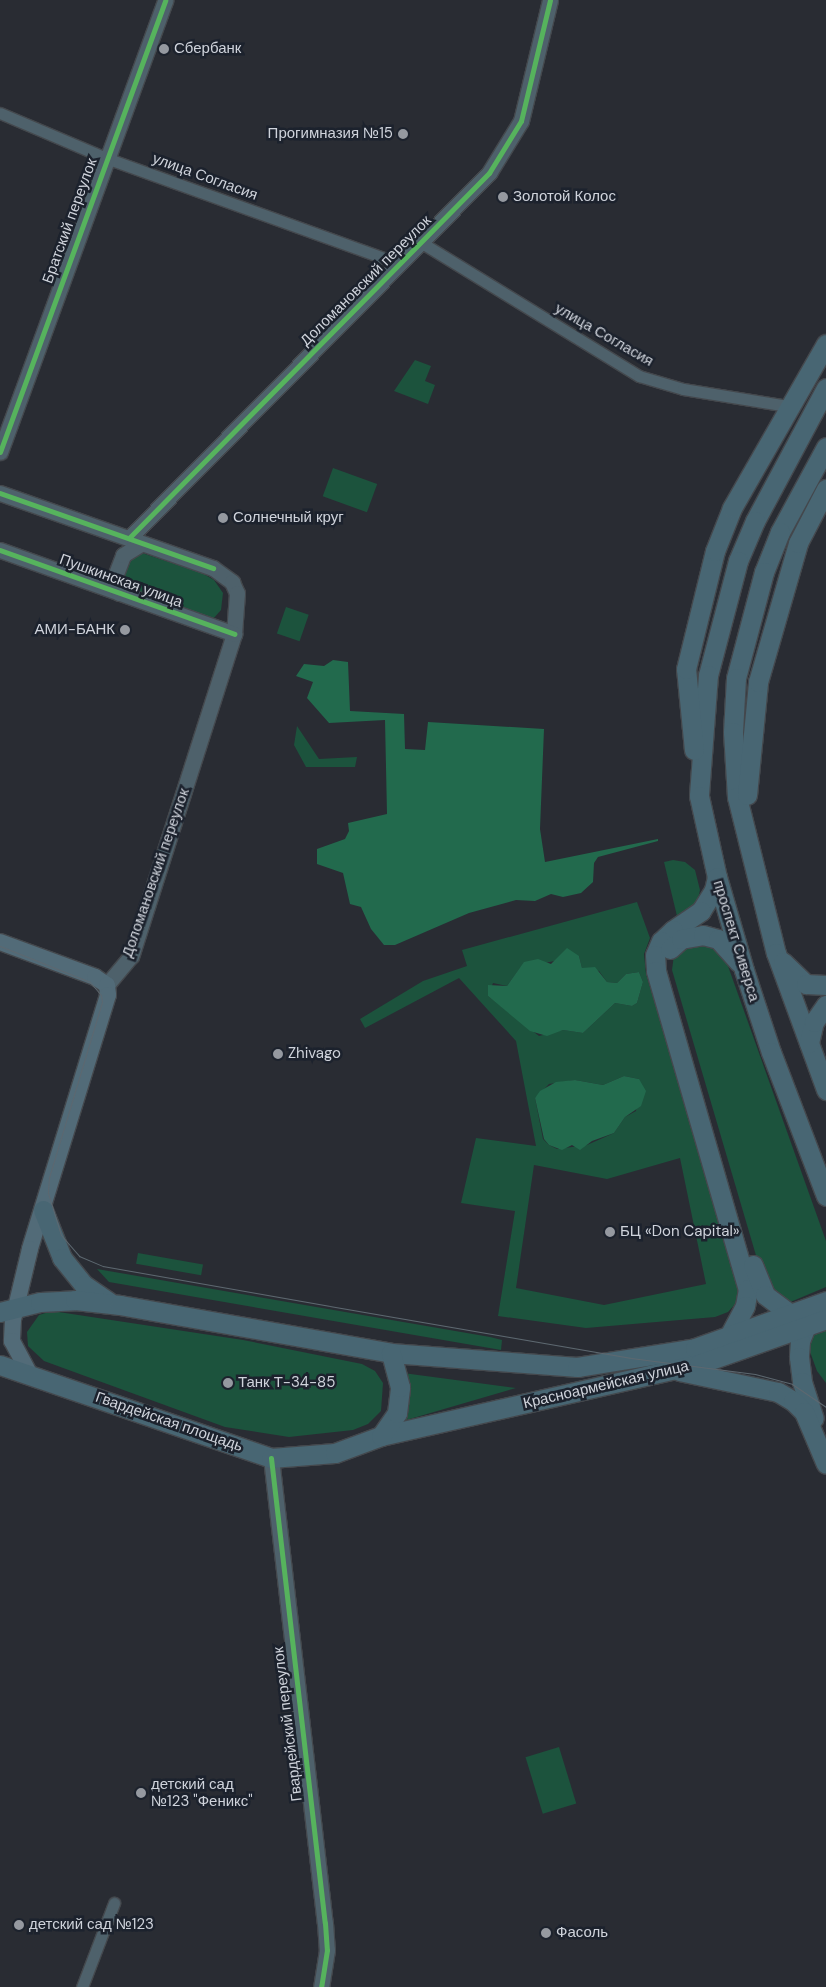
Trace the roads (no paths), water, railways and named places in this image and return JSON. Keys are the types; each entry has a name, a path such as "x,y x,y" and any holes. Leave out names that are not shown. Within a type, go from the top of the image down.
{"main road":[{"path":"699,796 686,681 692,636 715,551 732,508 788,406 826,344"},
{"name":"проспект Сиверса","path":"826,388 755,521 738,561 708,675 699,796 717,877 744,970 826,1196"},
{"path":"826,447 780,532 764,572 736,678 733,732 737,796 776,953 826,1090"},
{"path":"750,851 747,784 758,682 798,542 826,489"},
{"path":"717,877 714,890 701,911 667,936 655,955 656,971 748,1289 742,1314 729,1336"},
{"path":"744,970 718,939 703,935 690,936 673,946 665,965 666,975 758,1281 765,1295 790,1314"},
{"path":"0,942 93,976 107,985 108,995 43,1210 8,1310 12,1340 31,1376"},
{"path":"776,953 795,976 806,984 826,985"},
{"path":"809,1043 814,1022 826,1005"},
{"path":"43,1210 62,1258 90,1290 112,1304"},
{"path":"8,1310 40,1302 75,1300 112,1304 390,1353 400,1387 397,1413 381,1436"},
{"name":"Красноармейская улица","path":"390,1353 577,1367 695,1348 790,1314 817,1315"},
{"path":"817,1315 800,1341 801,1375 826,1446"},
{"name":"Красноармейская улица","path":"381,1436 673,1370 817,1315"},
{"path":"0,1365 31,1376"},
{"path":"673,1370 778,1392 804,1412 826,1464"},
{"name":"Гвардейская площадь","path":"31,1376 271,1458 335,1452 381,1436"}],"street":[{"name":"Братский переулок","path":"0,452 165,0"},
{"name":"Доломановский переулок","path":"119,593 114,579 123,555 136,540 490,173 521,121 550,0"},
{"name":"улица Согласия","path":"0,114 106,158 401,264"},
{"name":"улица Согласия","path":"422,243 639,376 683,389 788,406"},
{"path":"0,493 136,540"},
{"name":"Доломановский переулок","path":"107,985 131,956 234,634 237,593 232,582 213,568 136,540"},
{"name":"Пушкинская улица","path":"0,550 234,634"},
{"path":"215,627 223,624 236,608"},
{"name":"Гвардейский переулок","path":"271,1458 326,1932 327,1950 321,1987"},
{"path":"82,1987 114,1903"}],"tram line":[{"path":"0,946 90,982 101,995 102,1002 49,1177 48,1193 61,1235 79,1256 103,1266 330,1306 631,1358 755,1374 792,1384 826,1407"}],"place":[{"name":"Сбербанк","path":"164,49"},
{"name":"Прогимназия №15","path":"403,134"},
{"name":"Золотой Колос","path":"503,197"},
{"name":"Солнечный круг","path":"223,518"},
{"name":"АМИ-БАНК","path":"125,630"},
{"name":"Zhivago","path":"278,1054"},
{"name":"БЦ «Don Capital»","path":"610,1232"},
{"name":"Танк Т-34-85","path":"228,1383"},
{"name":"детский сад №123 \"Феникс\"","path":"141,1793"},
{"name":"детский сад №123","path":"19,1925"},
{"name":"Фасоль","path":"546,1933"}]}
